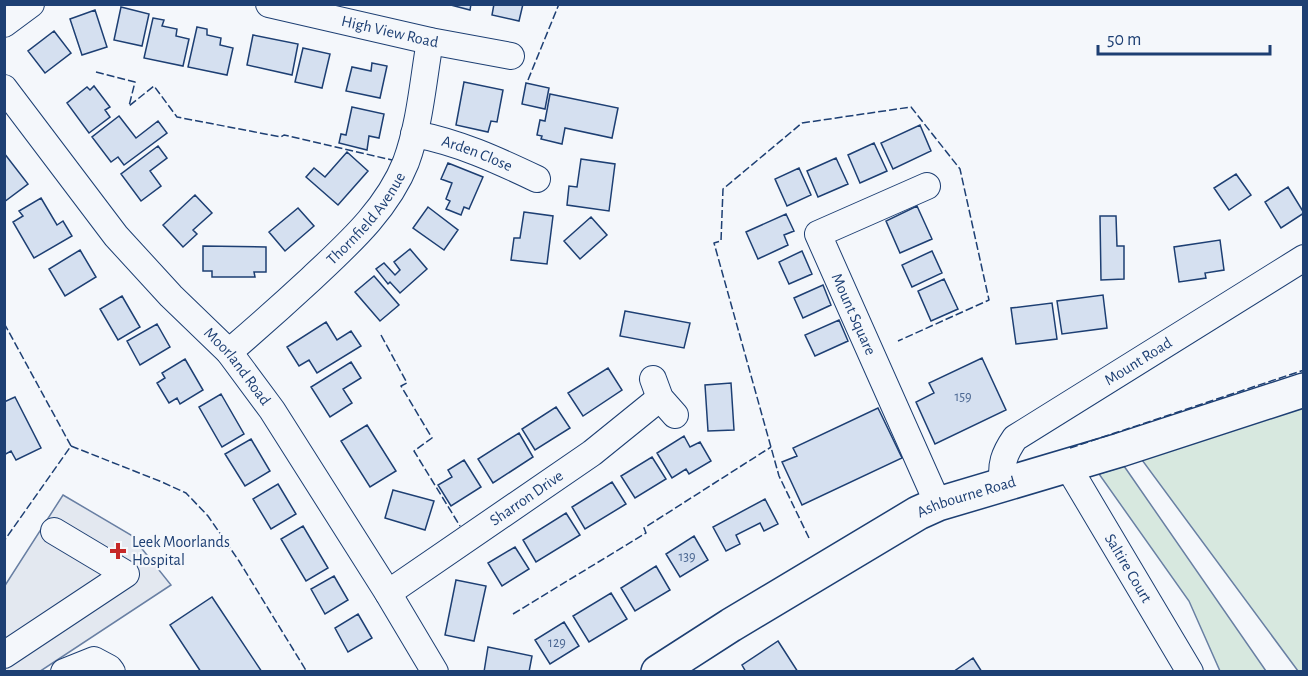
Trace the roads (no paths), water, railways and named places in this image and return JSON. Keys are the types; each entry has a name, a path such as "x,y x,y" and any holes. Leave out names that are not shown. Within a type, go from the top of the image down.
{"highway":[{"name":"Ashbourne Road","path":"658,672 896,525 939,504 1304,390"}],"street":[{"path":"4,24 31,4"},
{"name":"High View Road","path":"270,4 430,41 511,56"},
{"name":"Thornfield Avenue","path":"229,352 343,248 373,217 405,163 414,134 430,41"},
{"name":"Moorland Road","path":"4,88 116,236 171,296 229,352 272,410 388,593 435,672"},
{"name":"Arden Close","path":"414,134 459,145 537,179"},
{"name":"Mount Square","path":"927,186 818,234 939,504"},
{"name":"Mount Road","path":"1003,484 1001,470 1004,454 1015,438 1304,258"},
{"name":"Sharron Drive","path":"388,593 592,453 663,397"},
{"name":"Saltire Court","path":"1067,465 1190,672"},
{"path":"4,655 126,574 54,531"},
{"path":"64,672 94,660 110,668 112,672"}],"place":[{"name":"Leek Moorlands Hospital","path":"118,551"}]}
